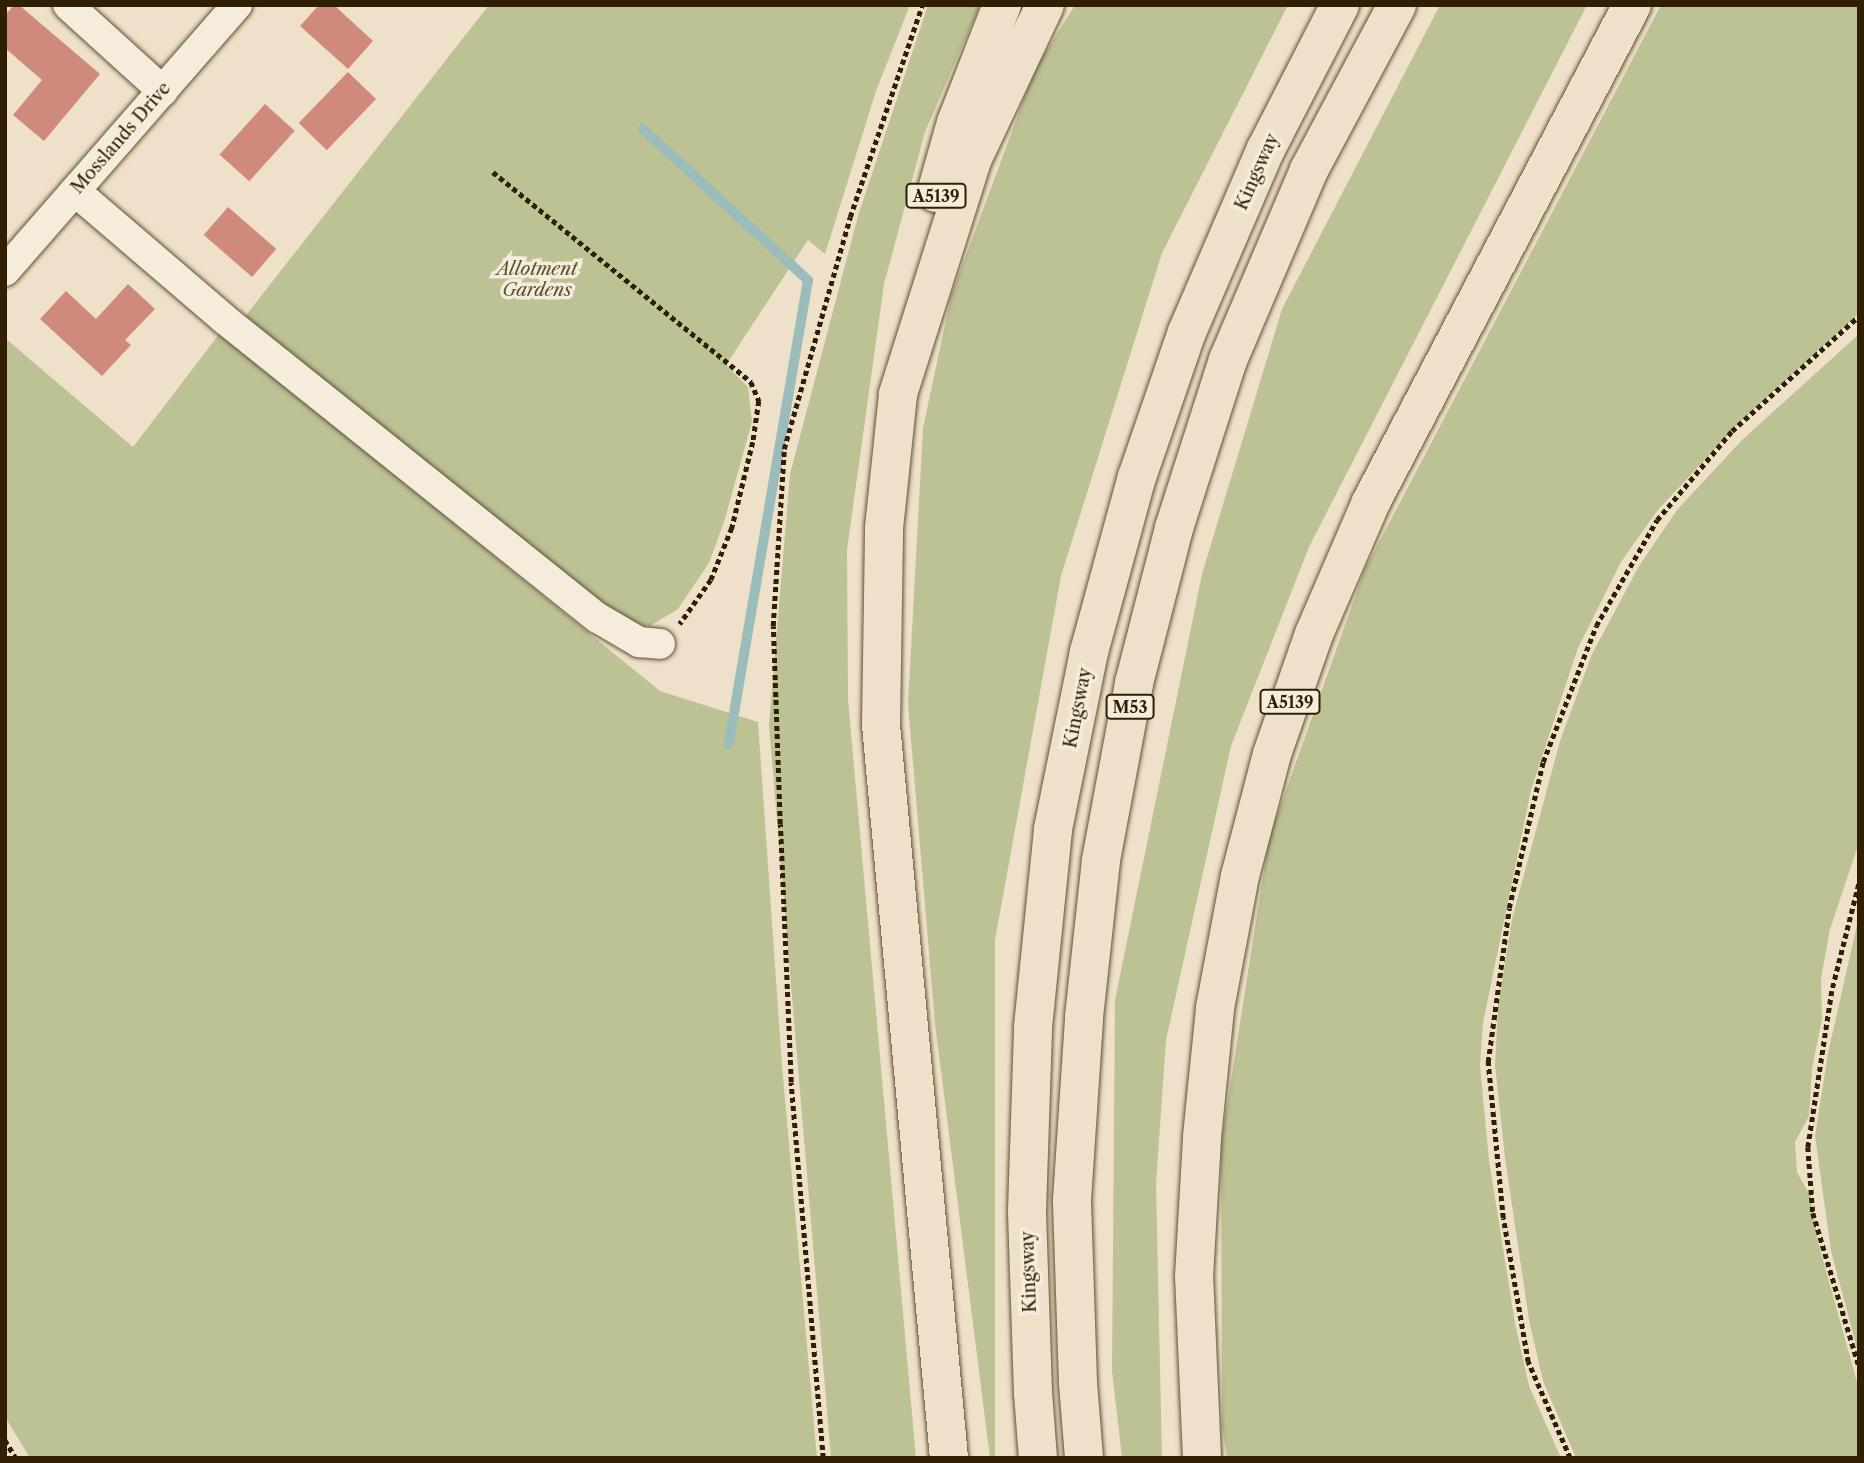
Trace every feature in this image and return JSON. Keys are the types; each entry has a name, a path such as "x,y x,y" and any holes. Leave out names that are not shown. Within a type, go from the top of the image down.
{"highway":[{"name":"A5139","path":"949,1458 881,724 884,528 898,394 923,242 956,123 1002,5"},
{"name":"A5139","path":"898,394 974,158 1045,5"},
{"name":"Kingsway","path":"1038,1458 1027,1211 1033,1027 1054,829 1089,652 1137,477 1187,332 1266,149 1340,5"},
{"name":"M53","path":"1084,1458 1078,1383 1074,1174 1084,1017 1101,860 1134,683 1174,528 1228,360 1309,170 1397,5"},
{"name":"A5139","path":"1202,1458 1194,1277 1202,1137 1215,1007 1240,876 1272,754 1314,634 1371,502 1630,9"}],"street":[{"path":"68,5 163,91"},
{"name":"Mosslands Drive","path":"5,271 237,5"},
{"path":"75,191 223,318 598,618 639,642 660,644"}],"path":[{"path":"823,1458 791,1082 779,798 773,626 784,449 850,217 922,5"},
{"path":"493,172 736,368 751,382 759,401 753,442 732,528 711,580 675,631 660,644"},
{"path":"1570,1458 1528,1362 1503,1217 1488,1062 1508,908 1543,762 1596,626 1657,520 1732,431 1859,316"},
{"path":"1859,884 1832,991 1808,1147 1813,1213 1859,1366"},
{"path":"5,1440 16,1458"}],"green space":[{"name":"Allotment Gardens","path":"489,5 910,5 876,91 825,254 808,240 726,365 748,387 752,422 724,522 709,563 678,609 650,626 628,624 243,319"},
{"path":"928,5 980,5 925,132 884,284 847,550 848,699 916,1458 831,1458 769,725 790,474 858,216"},
{"path":"1075,5 1288,5 1162,253 1061,576 995,940 995,1458 990,1458 935,1024 908,704 923,428 951,296 1035,69"},
{"path":"1440,5 1587,5 1309,547 1231,746 1166,1040 1156,1184 1162,1458 1122,1458 1112,1371 1115,1000 1202,574 1282,309"},
{"path":"1661,5 1859,5 1859,313 1740,422 1657,511 1621,562 1578,648 1531,790 1483,1023 1480,1066 1489,1160 1515,1323 1529,1386 1561,1458 1227,1458 1222,1427 1221,1144 1269,838 1365,569"},
{"path":"220,333 660,691 758,722 782,1065 817,1458 30,1458 5,1417 5,338 133,447"},
{"path":"1859,334 1859,843 1830,929 1821,978 1822,1019 1812,1069 1809,1116 1795,1142 1797,1172 1811,1197 1818,1242 1859,1389 1859,1458 1576,1458 1543,1381 1529,1320 1505,1158 1495,1065 1498,1007 1512,919 1560,741 1592,654 1639,566 1677,510 1742,440"},
{"path":"1859,916 1859,1356 1831,1251 1815,1136 1828,1053"}],"building":[{"path":"14,5 19,5 100,74 44,141 13,115 42,80 5,48 5,15"},
{"path":"319,5 334,5 373,41 348,69 300,26"},
{"path":"348,72 376,99 327,150 299,123"},
{"path":"265,104 295,131 249,181 219,155"},
{"path":"228,207 276,249 252,277 204,235"},
{"path":"128,284 155,309 125,340 131,345 102,376 40,319 66,291 96,319"}],"waterway":[{"path":"643,129 808,280 729,744"}]}
